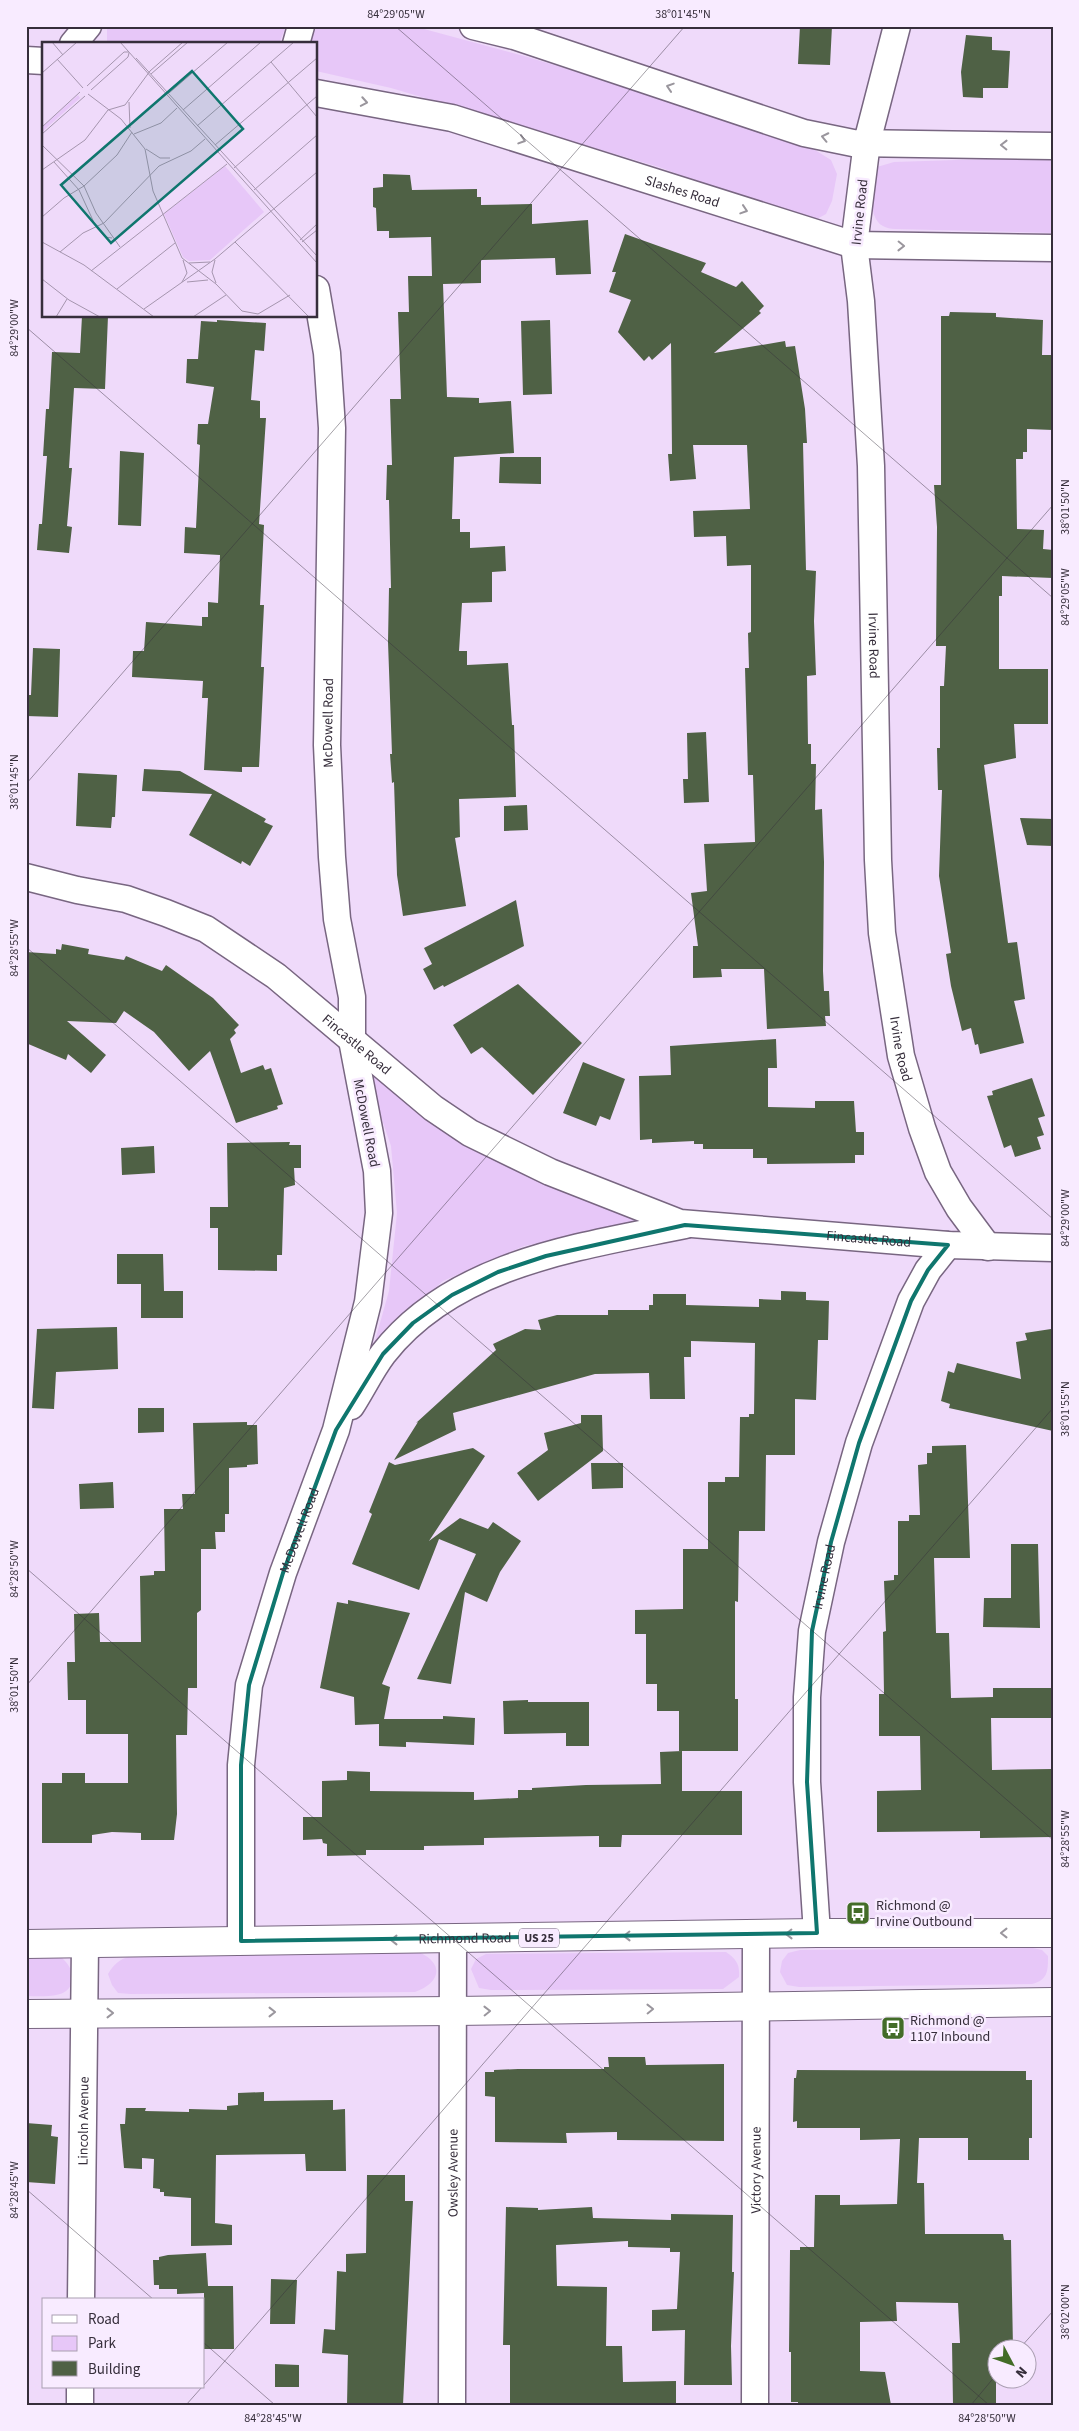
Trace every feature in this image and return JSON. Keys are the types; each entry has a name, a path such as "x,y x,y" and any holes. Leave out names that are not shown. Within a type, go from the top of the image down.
{"main road":[{"name":"Richmond Road","path":"26,1944 817,1933 1053,1933"},
{"path":"26,2014 455,2011 1053,2002"}],"street":[{"path":"75,42 89,26"},
{"path":"88,42 89,26"},
{"path":"297,42 301,26"},
{"path":"473,26 514,36 804,133 854,143 1053,146"},
{"name":"Irvine Road","path":"897,26 867,142 854,245 861,301 871,466 878,860 883,943 901,1056 922,1128 938,1172 959,1208 988,1248"},
{"path":"26,60 42,61"},
{"name":"Slashes Road","path":"318,93 452,118 854,245 1053,248"},
{"name":"McDowell Road","path":"241,1941 242,1765 249,1685 283,1573 336,1430 368,1302 379,1213 377,1171 352,1040 354,1019 352,997 337,919 332,857 327,745 332,428 327,353 318,301"},
{"name":"Fincastle Road","path":"26,877 126,900 206,929 276,976 433,1108 470,1133 550,1172 685,1225"},
{"name":"Fincastle Road","path":"336,1430 383,1354 413,1323 452,1295 498,1272 546,1256 685,1225 988,1248 1040,1249"},
{"name":"Irvine Road","path":"817,1933 807,1782 807,1697 812,1631 831,1542 859,1443 912,1301 928,1270 948,1245"},
{"path":"1040,1249 1053,1261"},
{"name":"Victory Avenue","path":"754,2405 756,1934"},
{"name":"Owsley Avenue","path":"452,2405 454,1939"},
{"name":"Lincoln Avenue","path":"81,2298 85,1944"},
{"path":"80,2388 80,2405"}],"highlighted area":[{"path":"685,1225 948,1245 928,1270 911,1301 859,1443 831,1542 812,1631 807,1782 817,1933 241,1941 241,1765 249,1685 283,1573 336,1430 383,1354 413,1323 452,1295 498,1272 546,1256"}],"green space":[{"path":"107,26 286,26 280,42 107,42"},
{"path":"317,26 413,26 524,56 734,119 815,150 831,160 837,174 832,201 826,214 817,219 793,217 659,167 391,88 318,71 318,42 310,42"},
{"path":"1053,157 1053,233 892,229 883,226 874,215 872,189 877,167 894,162"},
{"path":"375,1076 650,1216 629,1225 524,1246 443,1281 396,1322 373,1348 389,1291 397,1213 391,1146 374,1096 371,1081"},
{"path":"1033,1948 1042,1950 1048,1956 1048,1961 1044,1977 1032,1984 799,1987 787,1985 780,1972 782,1961 788,1953 800,1950"},
{"path":"726,1952 737,1962 739,1977 723,1989 491,1990 479,1988 471,1969 476,1959 486,1954"},
{"path":"421,1953 434,1963 436,1974 434,1980 423,1989 415,1992 131,1994 118,1993 112,1985 108,1974 117,1963 130,1956"},
{"path":"57,1954 69,1966 73,1976 70,1986 66,1991 58,1995 26,1996 26,1955"}],"building":[{"path":"800,26 832,26 830,65 798,64"},
{"path":"966,35 992,37 992,50 1010,51 1008,88 983,88 983,98 963,97 961,72"},
{"path":"383,174 410,175 412,190 477,189 477,197 481,197 481,205 532,204 532,224 588,220 591,274 556,275 555,258 481,260 481,283 443,284 447,397 479,398 479,403 511,401 514,453 454,457 452,519 460,519 460,532 470,532 470,548 505,546 506,571 492,572 492,602 462,603 459,651 467,651 467,665 508,663 512,725 514,725 516,797 459,799 460,837 455,838 466,906 403,916 397,875 394,782 392,783 390,754 392,754 388,642 389,588 391,588 389,500 386,500 387,465 392,465 390,399 401,399 398,312 409,312 408,276 432,276 431,237 389,238 389,231 377,231 376,208 373,207 373,188 383,187"},
{"path":"625,234 706,263 701,272 736,287 742,281 764,306 759,311 761,313 714,353 785,341 786,347 795,346 805,409 807,443 803,443 806,570 816,571 814,621 816,675 807,676 808,744 811,744 811,764 816,764 815,810 822,809 824,862 823,971 824,991 829,991 830,1016 825,1016 826,1026 767,1029 764,969 721,969 722,977 693,978 693,946 698,946 691,893 707,891 704,844 755,842 753,775 748,775 745,668 749,668 748,633 751,632 751,565 727,566 726,536 694,537 693,511 750,509 747,445 693,445 696,479 670,481 668,454 672,454 671,343 652,360 649,356 644,361 618,332 631,300 609,292 616,272 612,272"},
{"path":"950,312 996,313 996,317 1043,320 1042,355 1053,355 1053,430 1027,429 1027,452 1023,452 1023,459 1016,459 1017,529 1044,530 1043,549 1053,550 1053,578 1002,576 1002,596 999,596 999,669 1048,669 1048,724 1014,724 1016,758 984,765 1008,943 1017,942 1025,999 1014,1001 1024,1043 980,1054 978,1044 975,1045 971,1028 962,1031 951,986 946,954 951,953 939,876 942,790 938,790 937,748 940,748 940,686 944,686 946,646 936,646 937,527 934,485 941,485 941,316 949,316"},
{"path":"82,318 108,318 105,389 74,388 69,468 72,468 67,526 72,527 69,553 37,550 39,524 42,524 47,456 43,456 46,409 49,409 52,352 80,353"},
{"path":"217,320 266,323 264,351 255,350 251,400 260,401 260,418 266,418 259,524 264,525 260,605 264,605 261,667 264,667 259,767 242,767 242,772 204,770 208,698 202,698 203,681 132,677 133,651 144,651 146,622 202,626 202,617 208,617 208,602 218,603 220,555 184,553 185,527 196,528 200,445 197,444 198,424 208,424 214,387 186,383 187,359 198,359 201,321 217,322"},
{"path":"550,320 552,394 523,395 521,321"},
{"path":"120,451 144,453 141,526 118,525"},
{"path":"500,457 541,457 541,484 499,483"},
{"path":"33,648 60,649 58,717 26,716 26,695 31,695"},
{"path":"706,732 709,802 684,803 683,779 688,779 687,733"},
{"path":"144,769 180,771 266,819 264,822 273,826 250,866 242,861 241,864 189,835 212,794 142,791"},
{"path":"78,773 117,775 115,817 112,817 111,828 76,826"},
{"path":"527,805 528,830 504,831 504,806"},
{"path":"1020,818 1053,819 1053,846 1027,845"},
{"path":"516,900 524,946 444,987 443,985 434,990 423,969 432,964 424,948"},
{"path":"62,944 89,949 88,954 124,960 126,956 162,971 166,965 213,998 239,1025 234,1030 236,1033 230,1039 241,1073 263,1065 265,1070 271,1068 283,1104 277,1106 278,1109 236,1123 210,1051 189,1071 154,1032 124,1011 116,1023 67,1021 106,1055 91,1073 68,1054 66,1060 26,1043 26,952 56,954 56,949 61,950"},
{"path":"518,984 582,1043 533,1095 482,1047 471,1054 453,1025"},
{"path":"776,1039 777,1068 768,1068 768,1107 815,1108 815,1101 854,1101 856,1132 864,1132 864,1155 855,1155 855,1163 767,1164 767,1158 753,1158 753,1149 703,1149 703,1144 694,1144 694,1141 652,1143 652,1139 640,1140 639,1076 671,1075 670,1046"},
{"path":"583,1062 625,1079 610,1120 600,1116 596,1126 563,1113"},
{"path":"1032,1078 1045,1116 1038,1118 1044,1135 1037,1137 1041,1149 1015,1157 1011,1145 1004,1148 987,1096 993,1095 992,1091"},
{"path":"290,1142 289,1145 301,1145 301,1168 294,1168 295,1185 284,1188 282,1255 277,1255 277,1271 218,1270 218,1228 210,1228 210,1207 228,1207 227,1143"},
{"path":"154,1146 155,1173 122,1175 121,1148"},
{"path":"117,1254 163,1254 164,1291 183,1291 183,1318 141,1318 141,1284 117,1284"},
{"path":"781,1291 806,1292 806,1300 829,1301 828,1340 818,1340 816,1400 795,1399 795,1455 766,1455 765,1531 739,1531 738,1602 735,1601 735,1699 738,1699 738,1751 679,1751 679,1711 657,1711 657,1684 646,1684 646,1634 635,1634 635,1610 683,1609 683,1549 708,1549 708,1482 725,1482 725,1477 739,1477 740,1417 749,1417 749,1414 754,1414 755,1343 691,1341 691,1357 684,1357 685,1399 650,1399 649,1373 595,1374 453,1413 456,1430 394,1460 418,1422 416,1423 496,1350 493,1344 525,1329 541,1330 538,1320 557,1315 608,1315 608,1310 649,1310 649,1305 653,1305 653,1294 686,1294 686,1305 759,1307 759,1299 781,1300"},
{"path":"117,1327 118,1369 56,1372 54,1409 32,1408 37,1329"},
{"path":"1051,1329 1053,1431 949,1408 950,1404 941,1401 948,1371 954,1373 957,1363 1021,1379 1016,1342 1027,1340 1025,1333"},
{"path":"138,1408 164,1408 164,1432 138,1433"},
{"path":"581,1415 602,1415 603,1451 538,1501 517,1473 548,1450 544,1433 581,1423"},
{"path":"247,1422 247,1425 257,1425 258,1464 229,1468 229,1514 225,1514 225,1532 215,1532 216,1549 201,1549 201,1610 197,1613 197,1688 188,1688 187,1735 176,1735 177,1814 174,1840 141,1840 141,1833 112,1832 92,1835 92,1843 42,1843 42,1783 62,1783 62,1773 85,1773 85,1783 128,1783 128,1734 86,1734 86,1700 68,1700 67,1662 75,1662 74,1614 99,1613 100,1642 141,1642 140,1576 154,1575 154,1571 165,1571 164,1509 183,1509 182,1494 195,1494 193,1423"},
{"path":"966,1445 970,1558 934,1558 936,1633 949,1633 951,1698 993,1697 993,1688 1053,1688 1053,1718 991,1718 992,1770 1053,1769 1053,1837 980,1838 980,1831 877,1832 877,1791 921,1790 920,1736 879,1736 879,1694 884,1694 883,1632 886,1631 884,1581 894,1580 894,1575 898,1575 898,1521 909,1521 909,1515 920,1515 918,1465 927,1464 927,1453 932,1453 932,1446"},
{"path":"473,1448 485,1456 429,1541 460,1518 488,1529 493,1522 521,1541 500,1572 487,1602 465,1592 451,1684 417,1679 476,1554 439,1539 419,1590 352,1564 372,1514 369,1512 389,1462 395,1465"},
{"path":"591,1463 623,1463 623,1488 592,1489"},
{"path":"113,1482 114,1508 80,1509 79,1484"},
{"path":"1011,1544 1038,1544 1040,1628 983,1627 984,1598 1011,1598"},
{"path":"348,1600 410,1613 382,1684 390,1687 384,1719 443,1719 443,1716 475,1718 474,1745 406,1742 406,1747 379,1746 379,1724 355,1725 354,1697 320,1688 337,1602 348,1604"},
{"path":"528,1700 528,1702 589,1702 589,1746 566,1746 566,1733 504,1734 503,1701"},
{"path":"682,1751 682,1791 742,1791 742,1835 622,1835 621,1847 599,1847 599,1836 484,1838 484,1845 424,1846 424,1850 366,1850 366,1855 327,1856 327,1844 323,1843 322,1839 303,1840 303,1817 322,1817 322,1781 347,1780 347,1771 370,1772 370,1791 474,1792 474,1800 518,1798 518,1790 532,1790 532,1788 661,1784 660,1752"},
{"path":"608,2057 645,2057 646,2065 724,2064 724,2141 617,2140 617,2132 566,2133 567,2143 495,2142 495,2097 485,2096 485,2072 518,2069 604,2069 604,2067 609,2067"},
{"path":"797,2070 1026,2071 1026,2080 1032,2080 1032,2138 1029,2138 1029,2160 968,2160 968,2138 919,2138 917,2183 924,2183 925,2234 1003,2234 1004,2240 1011,2240 1013,2338 986,2338 986,2388 996,2388 996,2405 953,2405 952,2343 960,2343 958,2303 896,2302 897,2321 860,2322 860,2371 885,2372 891,2405 798,2405 798,2402 791,2402 791,2352 789,2352 790,2250 800,2250 800,2247 814,2247 815,2195 840,2195 840,2205 897,2204 900,2139 860,2140 860,2128 797,2128 797,2121 793,2122 794,2078 796,2078"},
{"path":"264,2092 264,2101 333,2100 333,2110 345,2109 346,2171 306,2171 305,2154 216,2155 215,2223 232,2225 232,2245 191,2246 191,2198 164,2196 164,2192 160,2192 160,2189 153,2188 154,2159 142,2158 142,2169 124,2168 120,2124 125,2124 126,2108 146,2108 145,2111 189,2112 189,2109 227,2110 227,2106 238,2105 238,2093"},
{"path":"26,2123 52,2125 51,2136 58,2137 55,2184 26,2182"},
{"path":"367,2175 405,2175 405,2201 413,2201 403,2405 347,2405 348,2355 322,2353 324,2329 335,2330 337,2271 346,2272 346,2254 366,2253"},
{"path":"506,2207 538,2208 538,2210 592,2207 593,2218 671,2220 671,2214 733,2215 732,2385 684,2385 685,2330 652,2331 652,2310 677,2309 680,2252 670,2252 670,2248 628,2247 628,2241 556,2245 557,2286 607,2287 606,2346 622,2346 623,2382 676,2381 676,2403 510,2405 510,2345 503,2345"},
{"path":"206,2253 208,2286 233,2286 234,2349 205,2349 204,2293 177,2294 177,2289 159,2289 159,2285 154,2285 153,2260 159,2260 159,2257"},
{"path":"271,2279 297,2280 295,2324 270,2324"},
{"path":"275,2364 299,2365 299,2387 275,2387"}],"place":[{"name":"Richmond @ Irvine Outbound","path":"858,1913"},
{"name":"Richmond @ 1107 Inbound","path":"893,2028"}]}
